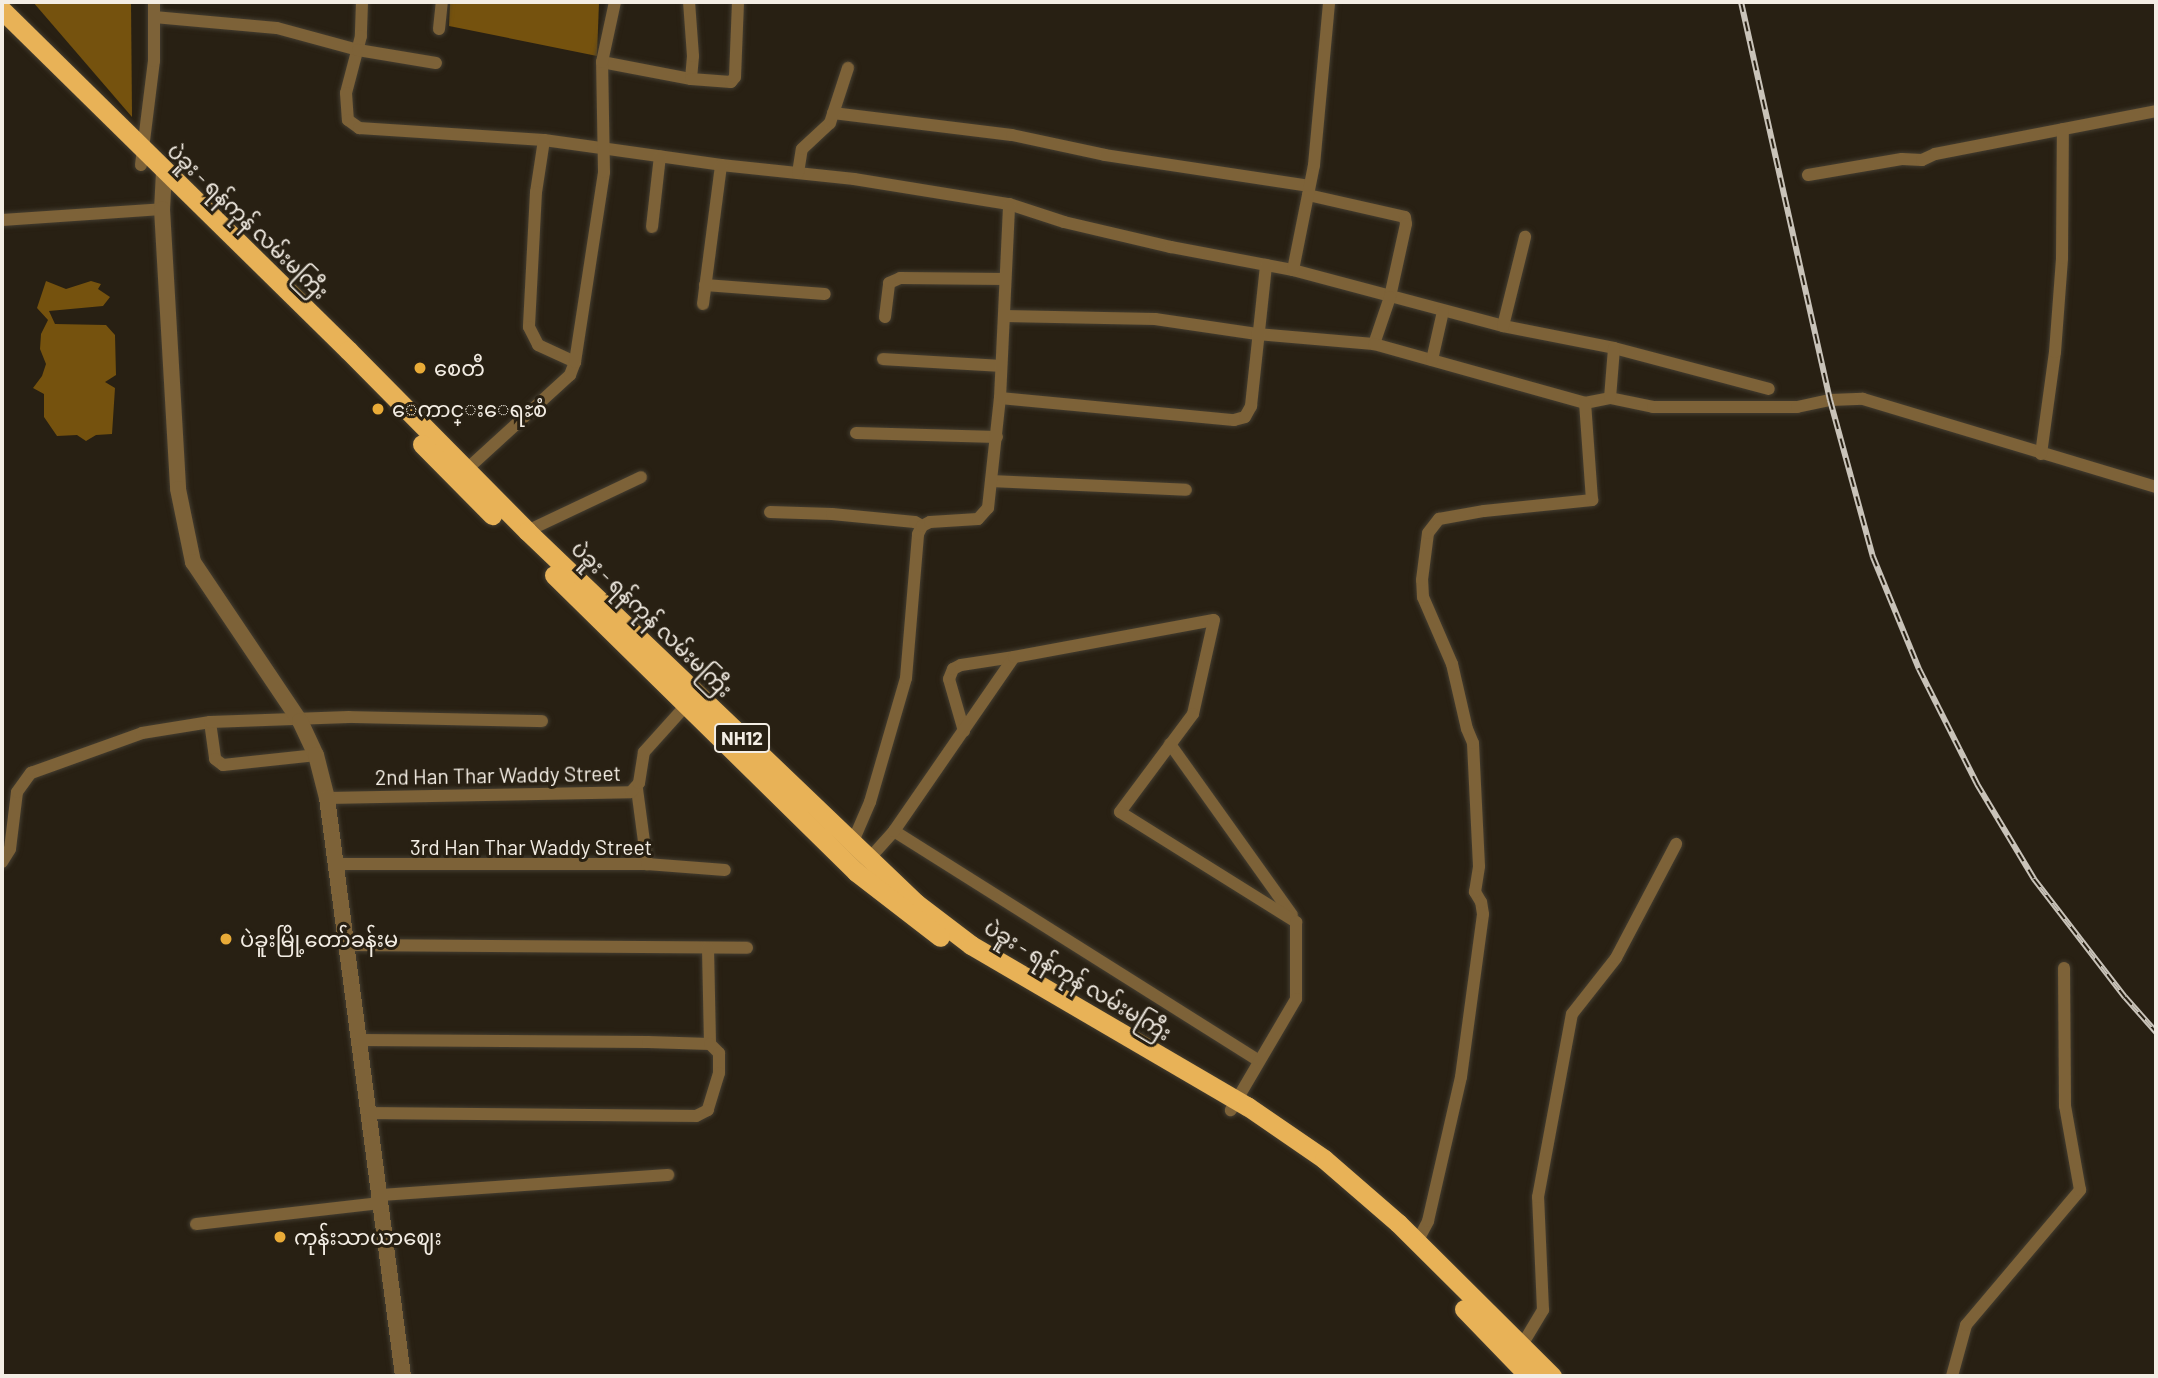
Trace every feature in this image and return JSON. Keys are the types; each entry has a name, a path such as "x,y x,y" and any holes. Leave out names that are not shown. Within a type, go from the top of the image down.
{"highway":[{"name":"ပဲခူး - ရန်ကုန် လမ်းမကြီး","path":"2,10 162,179 457,480 691,700 847,851 907,914 965,954 1234,1105 1317,1168 1380,1223 1516,1354 1552,1376"},
{"name":"ပဲခူး - ရန်ကုန် လမ်းမကြီး","path":"2,27 142,158"},
{"name":"ပဲခူး - ရန်ကုန် လမ်းမကြီး","path":"162,179 348,350 691,700"},
{"name":"ပဲခူး - ရန်ကုန် လမ်းမကြီး","path":"847,851 868,860 916,903 971,944 1324,1158 1417,1242 1516,1354 1530,1376"}],"street":[{"path":"142,158 154,61 154,2"},
{"path":"362,2 358,50 346,93 348,120 359,128 486,134 544,140 1009,204 1064,222 1171,247 1293,270 1443,311 1614,348 1769,389"},
{"path":"439,29 442,2"},
{"path":"466,470 570,375 575,362 604,172 602,62 615,2"},
{"path":"689,2 693,56 691,79"},
{"path":"602,62 691,79 731,82 735,77 738,2"},
{"path":"1293,270 1309,191 1329,2"},
{"path":"154,17 276,28 358,50 436,63"},
{"path":"798,173 802,149 821,134 833,113 848,68"},
{"path":"1808,175 1902,159 1922,160 1935,154 2156,111"},
{"path":"833,113 1012,135 1105,155 1309,191 1405,217 1406,224 1390,297 1374,344"},
{"path":"2041,454 2055,352 2062,258 2063,129"},
{"path":"544,140 536,192 529,327 538,345 575,362"},
{"path":"652,227 660,156"},
{"path":"703,304 721,166"},
{"path":"162,179 178,489 193,562 300,721 316,755 327,798 403,1376"},
{"path":"847,851 870,802 906,678 918,534 922,526 930,522 978,519 988,509 1000,398 1009,204"},
{"path":"2,220 162,209"},
{"path":"1503,326 1525,237"},
{"path":"1000,398 1234,420 1245,417 1251,405 1266,265"},
{"path":"885,317 889,284 900,278 1005,279"},
{"path":"705,285 825,294"},
{"path":"1432,360 1443,311"},
{"path":"1004,316 1155,319 1257,334 1374,344 1585,402 1610,398 1653,407 1797,407 1830,400 1863,399 2156,486"},
{"path":"1610,398 1614,348"},
{"path":"883,359 1002,366"},
{"path":"1417,1242 1427,1221 1461,1077 1483,914 1481,902 1475,892 1479,866 1473,743 1467,729 1452,664 1423,597 1422,580 1428,533 1439,519 1484,511 1592,500 1585,402"},
{"path":"856,433 997,437"},
{"path":"527,531 641,477"},
{"path":"991,481 1186,490"},
{"path":"770,512 842,515 915,522 922,526"},
{"path":"964,731 949,679 953,669 961,665 1214,620 1193,714 1120,812 1296,922"},
{"path":"868,860 894,831 1014,657"},
{"name":"2nd Han Thar Waddy Street","path":"327,798 631,792 637,789 644,752 691,700"},
{"path":"2,862 10,849 17,792 31,773 142,733 210,722 300,721 349,717 542,721"},
{"path":"210,722 215,759 223,765 316,755"},
{"path":"1170,744 1296,922 1296,999 1234,1105"},
{"path":"637,789 647,864"},
{"path":"894,831 1259,1061"},
{"path":"1516,1354 1543,1310 1538,1197 1572,1014 1616,958 1676,844"},
{"name":"3rd Han Thar Waddy Street","path":"337,864 647,864 724,870"},
{"path":"348,945 747,948"},
{"path":"370,1113 696,1116 708,1110 719,1073 719,1054 710,1044 708,948"},
{"path":"1952,1376 1966,1325 2080,1190 2065,1106 2064,968"},
{"path":"360,1041 710,1044"},
{"path":"196,1224 381,1199 668,1175"}],"shaded area":[{"path":"33,2 131,2 132,117"},
{"path":"450,2 599,2 597,56 449,26"},
{"path":"46,281 66,289 91,281 101,284 98,289 110,297 103,306 49,311 55,324 106,325 115,335 116,375 105,382 115,388 112,434 96,435 86,441 77,435 57,436 44,417 44,394 33,388 42,376 46,364 40,349 41,334 48,320 37,308"}],"railway":[{"path":"1741,2 1830,400 1873,557 1919,669 1977,784 2034,879 2125,997 2156,1032"}],"place":[{"name":"စေတီ","path":"420,368"},
{"name":"ေကာင္းေရႊစံ","path":"378,409"},
{"name":"ပဲခူးမြို့တော်ခန်းမ","path":"226,939"},
{"name":"ကုန်းသာယာဈေး","path":"280,1237"}]}
